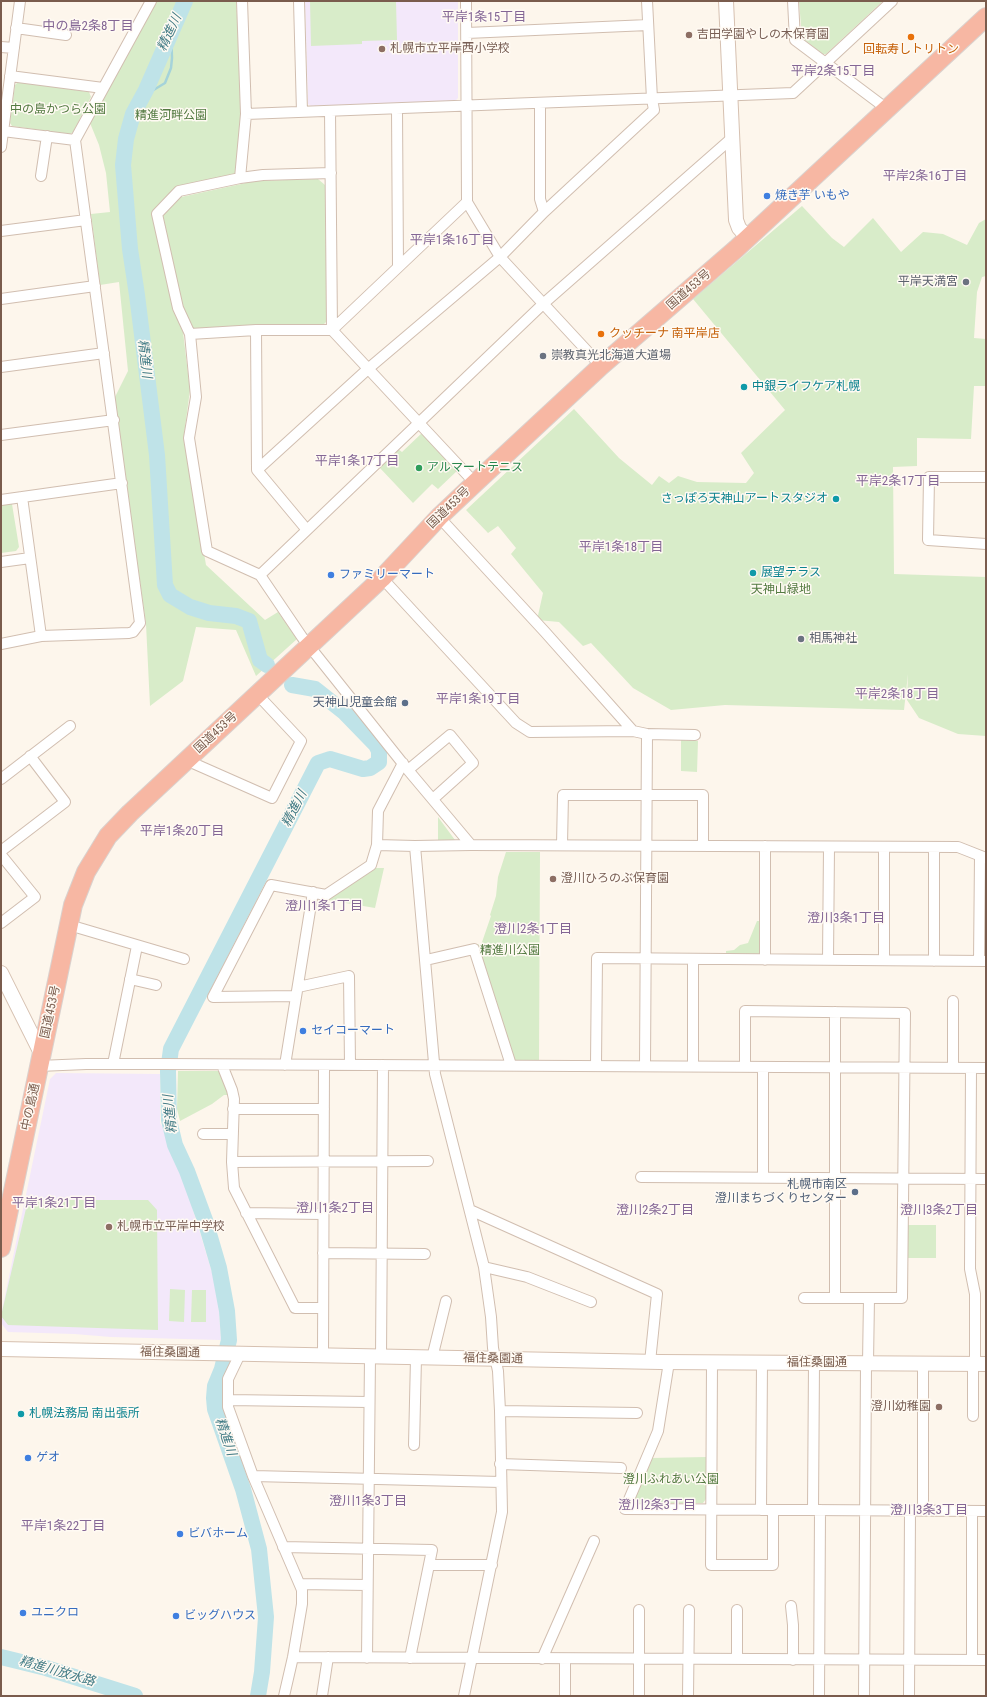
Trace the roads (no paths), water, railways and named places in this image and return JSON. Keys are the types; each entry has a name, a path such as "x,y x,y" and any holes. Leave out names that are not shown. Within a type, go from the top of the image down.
{"highway":[{"name":"国道453号","path":"41,1060 69,925 82,880 101,846 124,819 382,578 439,517 475,483 601,366 748,238 986,17"},
{"name":"中の島通","path":"1,1248 41,1060"}],"street":[{"path":"1,146 20,1"},
{"path":"1,644 41,636 129,633 132,632 140,623 114,420 75,140 151,1"},
{"path":"240,178 246,114 242,1"},
{"path":"299,1 302,112"},
{"path":"466,1 468,106 467,202 500,257 601,366"},
{"path":"257,470 369,368 500,257 544,212 654,110 652,99 647,1"},
{"path":"726,1 736,220 739,228 748,238"},
{"path":"793,1 795,40 887,109"},
{"path":"246,114 793,93 892,1"},
{"path":"467,33 648,25"},
{"path":"16,28 66,35"},
{"path":"1,47 14,48"},
{"path":"10,76 103,88"},
{"path":"540,103 540,199 544,212"},
{"path":"397,109 398,267"},
{"path":"330,111 332,330 475,483"},
{"path":"3,130 75,140"},
{"path":"41,176 46,136"},
{"path":"260,575 543,304 732,138"},
{"path":"331,173 263,175 240,178 179,191 157,214 178,308 190,334 196,397 189,438 207,551 260,575 302,637 405,766 471,845"},
{"path":"190,334 256,330 332,330 467,202"},
{"path":"1,231 86,220"},
{"path":"1,299 95,286"},
{"path":"256,330 257,470 308,530"},
{"path":"1,367 104,353"},
{"path":"1,435 114,420"},
{"path":"986,478 929,477 928,524 928,540 986,544"},
{"path":"1,500 122,483"},
{"path":"22,497 41,636"},
{"path":"439,517 545,632 633,731"},
{"path":"1,562 30,558"},
{"path":"382,578 516,723 530,732 633,731 647,734 695,735"},
{"path":"186,760 272,798 301,741 257,694"},
{"path":"1,779 70,726"},
{"path":"645,1066 647,734"},
{"path":"350,1065 349,976 297,992 213,997 271,885 326,895 371,865 378,846 378,811 405,766 450,735 473,763 433,799"},
{"path":"1,851 65,802 30,756"},
{"path":"562,845 563,795 703,795 703,846"},
{"path":"378,846 562,845 934,847 958,848 983,857 983,961 693,960 597,958 596,1066"},
{"path":"415,846 435,1074 484,1267 496,1359 500,1411 502,1512 464,1696"},
{"path":"765,846 765,960"},
{"path":"828,960 829,847"},
{"path":"884,847 884,960"},
{"path":"934,847 934,961"},
{"path":"1,855 35,897 1,923"},
{"path":"285,1065 313,892"},
{"path":"69,925 184,959"},
{"path":"113,1064 137,946"},
{"path":"426,960 474,949 511,1066"},
{"path":"693,960 693,1066"},
{"path":"1,973 41,1060 113,1064 222,1065 986,1068"},
{"path":"130,979 156,985"},
{"path":"953,1001 953,1068"},
{"path":"745,1067 745,1011 904,1013 902,1298 804,1298"},
{"path":"835,1012 835,1298"},
{"path":"222,1065 232,1090 234,1109 232,1162 234,1188 295,1308 323,1308"},
{"path":"323,1356 324,1065"},
{"path":"367,1658 369,1402 375,1357 381,1254 382,1065"},
{"path":"763,1067 763,1177"},
{"path":"971,1068 970,1269 975,1294 978,1364 973,1416"},
{"path":"234,1109 324,1109"},
{"path":"203,1134 233,1134"},
{"path":"232,1162 428,1161"},
{"path":"641,1177 986,1179"},
{"path":"470,1210 656,1294 650,1362"},
{"path":"246,1213 323,1214"},
{"path":"323,1253 425,1254"},
{"path":"484,1267 503,1270 591,1302"},
{"path":"864,1696 865,1510 869,1298"},
{"path":"432,1358 446,1301"},
{"name":"福住桑園通","path":"1,1349 650,1362 978,1364"},
{"path":"231,1354 228,1379 228,1407 252,1476 302,1590 302,1600 293,1657 284,1696"},
{"path":"414,1444 416,1358"},
{"path":"669,1362 658,1431 625,1509 986,1511"},
{"path":"712,1362 711,1565 773,1565 773,1510"},
{"path":"761,1510 762,1362"},
{"path":"814,1363 819,1696"},
{"path":"923,1363 923,1511"},
{"path":"228,1400 369,1402"},
{"path":"500,1411 637,1413"},
{"path":"500,1464 621,1468"},
{"path":"252,1476 501,1482"},
{"path":"909,1696 910,1511"},
{"path":"972,1511 972,1660"},
{"path":"542,1659 594,1541"},
{"path":"283,1546 432,1550 410,1658"},
{"path":"429,1565 492,1565"},
{"path":"300,1584 368,1585"},
{"path":"791,1606 793,1625 793,1660"},
{"path":"638,1696 639,1610"},
{"path":"688,1696 689,1610"},
{"path":"737,1610 737,1660"},
{"path":"293,1657 688,1660 986,1660"},
{"path":"322,1696 328,1657"},
{"path":"565,1659 565,1696"}],"waterway":[{"name":"精進川","path":"185,1 146,90 133,114 126,139 123,165 130,249 157,455 165,585 170,595 190,607 209,613 236,616 249,621 260,660 267,665"},
{"path":"142,97 165,83 171,68 171,33"},
{"name":"精進川","path":"258,1696 262,1672 266,1617 259,1549 243,1489 215,1409 214,1398 215,1386 222,1369 229,1340 227,1311 219,1268 205,1220 187,1171 175,1145 169,1120 168,1071 171,1049 318,763 330,759 363,769 370,768 379,762 379,751 376,745 344,712 315,689 292,685"},
{"name":"精進川放水路","path":"1,1657 46,1668 135,1696"}],"place":[{"name":"吉田学園やしの木保育園","path":"689,35"},
{"name":"回転寿しトリトン","path":"911,37"},
{"name":"札幌市立平岸西小学校","path":"382,49"},
{"name":"焼き芋 いもや","path":"767,196"},
{"name":"平岸天満宮","path":"966,282"},
{"name":"クッチーナ 南平岸店","path":"601,334"},
{"name":"崇教真光北海道大道場","path":"543,356"},
{"name":"中銀ライフケア札幌","path":"744,387"},
{"name":"アルマートテニス","path":"419,468"},
{"name":"さっぽろ天神山アートスタジオ","path":"836,499"},
{"name":"展望テラス","path":"753,573"},
{"name":"ファミリーマート","path":"331,575"},
{"name":"相馬神社","path":"801,639"},
{"name":"天神山児童会館","path":"405,703"},
{"name":"澄川ひろのぶ保育園","path":"553,879"},
{"name":"セイコーマート","path":"303,1031"},
{"name":"札幌市南区 澄川まちづくりセンター","path":"855,1192"},
{"name":"札幌市立平岸中学校","path":"109,1227"},
{"name":"澄川幼稚園","path":"939,1407"},
{"name":"札幌法務局 南出張所","path":"21,1414"},
{"name":"ゲオ","path":"28,1458"},
{"name":"ビバホーム","path":"180,1534"},
{"name":"ユニクロ","path":"23,1613"},
{"name":"ビッグハウス","path":"176,1616"}],"district":[{"name":"平岸1条15丁目","path":"484,18"},
{"name":"中の島2条8丁目","path":"88,27"},
{"name":"平岸2条15丁目","path":"833,72"},
{"name":"平岸2条16丁目","path":"925,177"},
{"name":"平岸1条16丁目","path":"452,241"},
{"name":"平岸1条17丁目","path":"357,462"},
{"name":"平岸2条17丁目","path":"898,482"},
{"name":"平岸1条18丁目","path":"621,548"},
{"name":"平岸2条18丁目","path":"897,695"},
{"name":"平岸1条19丁目","path":"478,700"},
{"name":"平岸1条20丁目","path":"182,832"},
{"name":"澄川1条1丁目","path":"324,907"},
{"name":"澄川3条1丁目","path":"846,919"},
{"name":"澄川2条1丁目","path":"533,930"},
{"name":"平岸1条21丁目","path":"54,1204"},
{"name":"澄川1条2丁目","path":"335,1209"},
{"name":"澄川2条2丁目","path":"655,1211"},
{"name":"澄川3条2丁目","path":"939,1211"},
{"name":"澄川1条3丁目","path":"368,1502"},
{"name":"澄川2条3丁目","path":"657,1506"},
{"name":"澄川3条3丁目","path":"929,1511"},
{"name":"平岸1条22丁目","path":"63,1527"}],"park label":[{"name":"中の島かつら公園","path":"58,110"},
{"name":"精進河畔公園","path":"171,116"},
{"name":"天神山緑地","path":"781,590"},
{"name":"精進川公園","path":"510,951"},
{"name":"澄川ふれあい公園","path":"671,1480"}]}
